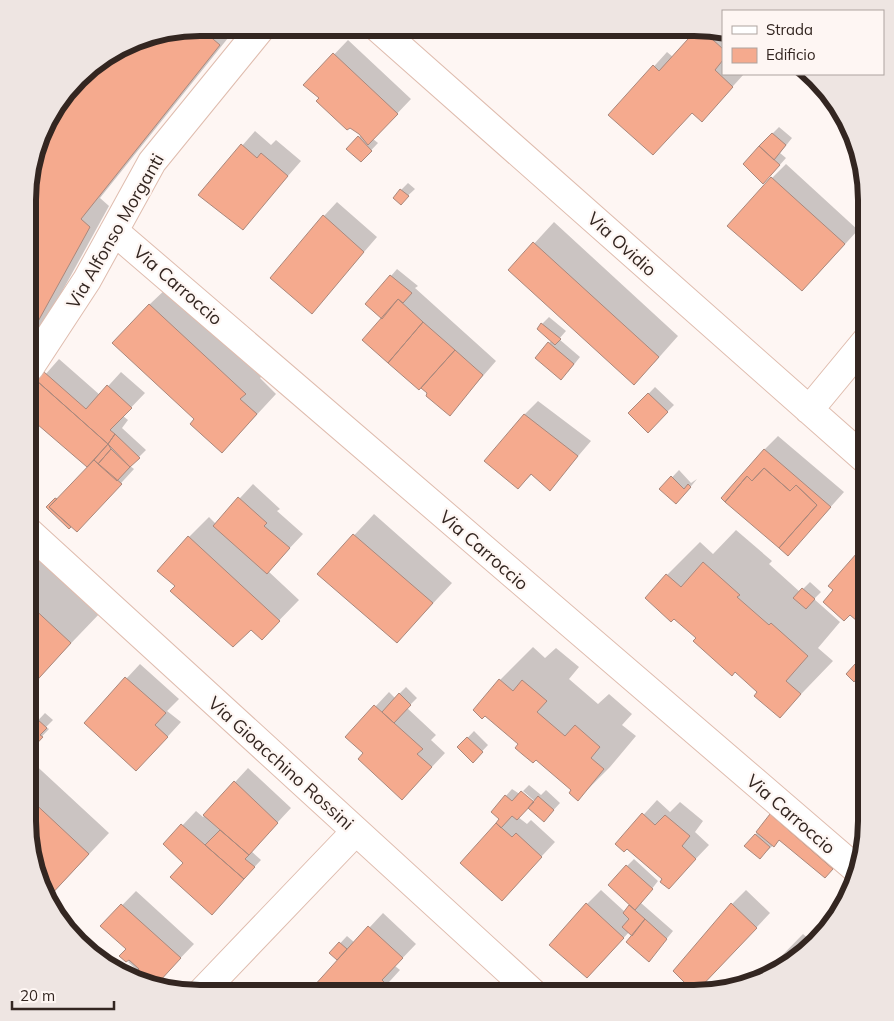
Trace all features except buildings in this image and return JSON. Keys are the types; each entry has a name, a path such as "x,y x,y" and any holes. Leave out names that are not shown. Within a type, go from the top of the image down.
{"street":[{"name":"Via Alfonso Morganti","path":"36,358 72,304 152,162 254,37"},
{"name":"Via Ovidio","path":"388,37 857,452"},
{"name":"Via Carroccio","path":"114,231 851,865"},
{"path":"809,410 857,352"},
{"name":"Via Gioacchino Rossini","path":"37,539 523,984"},
{"path":"210,984 356,831"}]}
